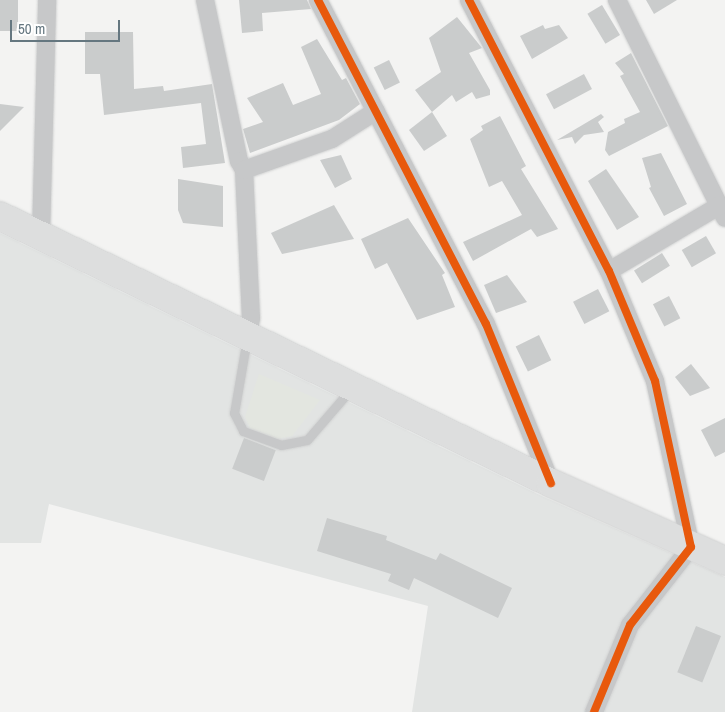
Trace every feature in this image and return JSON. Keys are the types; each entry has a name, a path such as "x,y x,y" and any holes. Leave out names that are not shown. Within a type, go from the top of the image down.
{"highway":[{"path":"0,216 354,386 550,483 725,561"}],"street":[{"path":"41,236 47,0"},
{"path":"205,0 239,161 244,170 251,318 248,335"},
{"path":"318,0 486,324 550,483"},
{"path":"469,0 609,271 655,380 691,547 630,625 594,712"},
{"path":"609,271 722,212 617,0"},
{"path":"244,170 332,139 376,112"}],"lane":[{"path":"248,335 234,413 243,431 281,445 307,440 354,386"}],"shaded area":[{"path":"0,233 544,497 725,577 725,712 412,712 428,606 49,504 41,543 0,543"},
{"path":"259,374 320,400 292,436 277,439 250,428 245,417"}],"building":[{"path":"0,0 18,0 18,31 0,31"},
{"path":"239,0 307,0 311,9 262,13 263,31 242,33"},
{"path":"646,0 677,0 654,14"},
{"path":"602,5 620,35 605,44 587,14"},
{"path":"457,17 482,48 469,53 490,90 490,95 476,99 472,92 456,102 452,95 432,112 415,90 441,72 429,38"},
{"path":"543,25 545,29 559,25 568,38 532,59 520,36"},
{"path":"85,32 133,32 134,89 163,86 164,91 212,84 225,163 183,168 181,147 206,144 201,103 104,115 100,74 85,74"},
{"path":"317,39 342,80 346,78 360,104 339,120 250,153 243,129 263,122 247,98 283,83 293,105 321,94 301,47"},
{"path":"631,53 668,126 609,156 605,150 608,132 625,123 624,119 640,112 620,76 624,74 615,63"},
{"path":"389,60 400,82 385,90 374,67"},
{"path":"584,74 592,89 554,109 546,94"},
{"path":"0,104 24,107 0,131"},
{"path":"432,112 447,136 424,151 409,130"},
{"path":"601,114 604,117 598,122 604,132 584,135 575,144 572,137 557,140"},
{"path":"500,116 526,166 521,169 558,229 537,237 531,229 473,261 463,242 522,215 502,181 489,187 470,139 483,130 481,126"},
{"path":"661,153 687,204 664,216 649,188 651,187 642,158"},
{"path":"341,155 352,179 335,188 320,160"},
{"path":"606,169 639,217 617,230 588,181"},
{"path":"178,179 223,186 223,227 183,223 178,210"},
{"path":"334,205 354,239 282,254 271,233"},
{"path":"408,218 445,273 442,275 455,307 417,320 387,263 375,269 361,239"},
{"path":"706,236 716,253 692,267 682,250"},
{"path":"662,253 670,266 642,283 634,270"},
{"path":"507,275 527,302 496,313 484,285"},
{"path":"598,289 609,311 584,324 573,302"},
{"path":"669,296 680,318 664,326 653,304"},
{"path":"539,335 551,360 528,372 516,346"},
{"path":"691,364 710,388 690,396 675,377"},
{"path":"725,418 725,452 715,457 701,430"},
{"path":"244,438 276,450 264,481 232,469"},
{"path":"327,518 387,536 386,540 436,560 440,553 512,588 498,618 414,578 409,590 388,581 391,574 317,551"},
{"path":"696,626 721,636 702,682 677,672"}],"cycle path":[{"path":"318,0 486,324 551,483"},
{"path":"469,0 609,271 655,381 691,547 630,625 594,712"}]}
